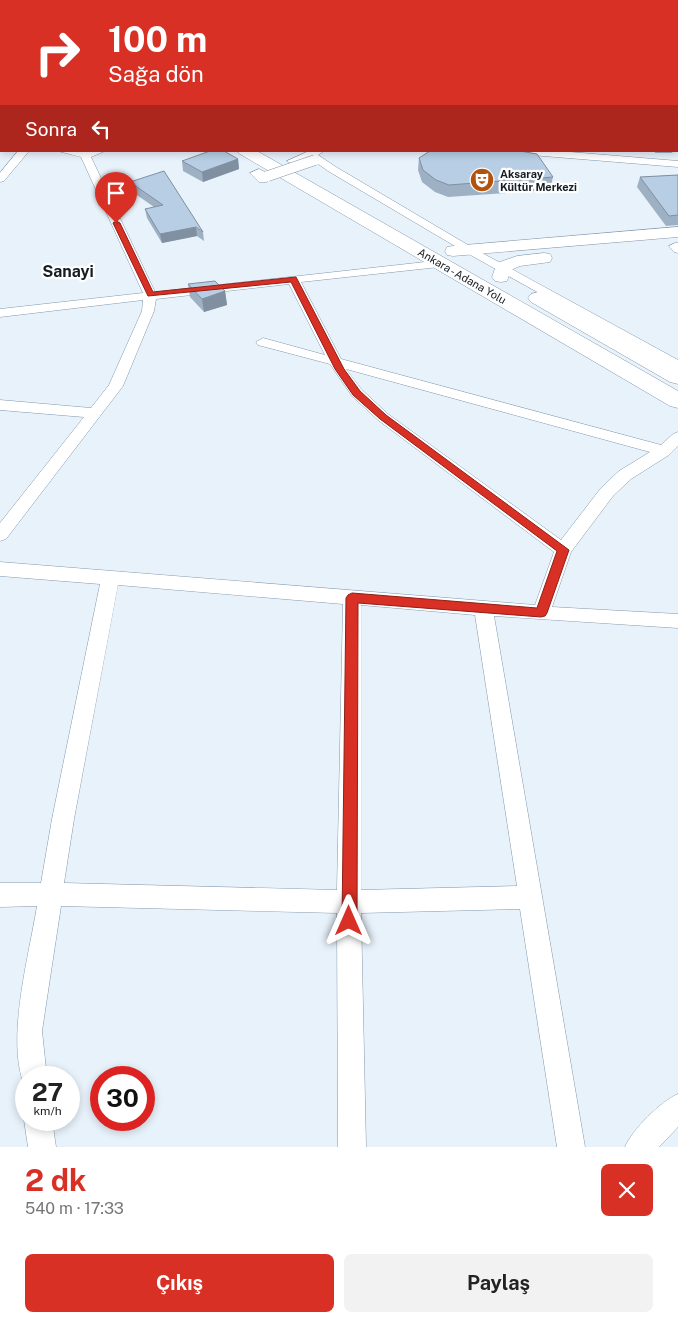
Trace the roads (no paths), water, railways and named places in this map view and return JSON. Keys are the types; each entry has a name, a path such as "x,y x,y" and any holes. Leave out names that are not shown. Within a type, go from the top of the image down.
{"highway":[{"name":"Ankara - Adana Yolu","path":"247,152 454,254 502,272 678,377"},
{"name":"Ankara - Adana Yolu","path":"277,152 454,254 678,400"}],"main road":[{"path":"454,254 677,243"},
{"path":"502,272 517,261 677,243"}],"street":[{"path":"0,179 23,152"},
{"path":"542,152 611,155 678,164"},
{"path":"0,535 116,386 148,311 150,294 84,153"},
{"path":"314,154 332,169 454,254"},
{"path":"292,161 314,154"},
{"path":"266,178 314,154"},
{"path":"664,163 673,174"},
{"path":"0,313 150,294 293,279 454,254"},
{"path":"502,272 678,366"},
{"path":"293,279 336,362 357,393 383,417 563,550"},
{"path":"263,342 664,451"},
{"path":"0,405 96,413"},
{"path":"541,613 563,550 607,492 625,475 664,451 678,438"},
{"path":"0,569 541,613 678,621"},
{"path":"33,1066 29,1031 63,819 110,579"},
{"path":"352,598 349,902 352,1147"},
{"path":"483,608 571,1147"},
{"path":"0,895 51,894 349,902 530,897"},
{"path":"639,1147 678,1108"},
{"path":"40,1131 42,1147"}],"place":[{"name":"Aksaray Kültür Merkezi","path":"482,180"}],"district":[{"name":"Sanayi","path":"68,271"}]}
